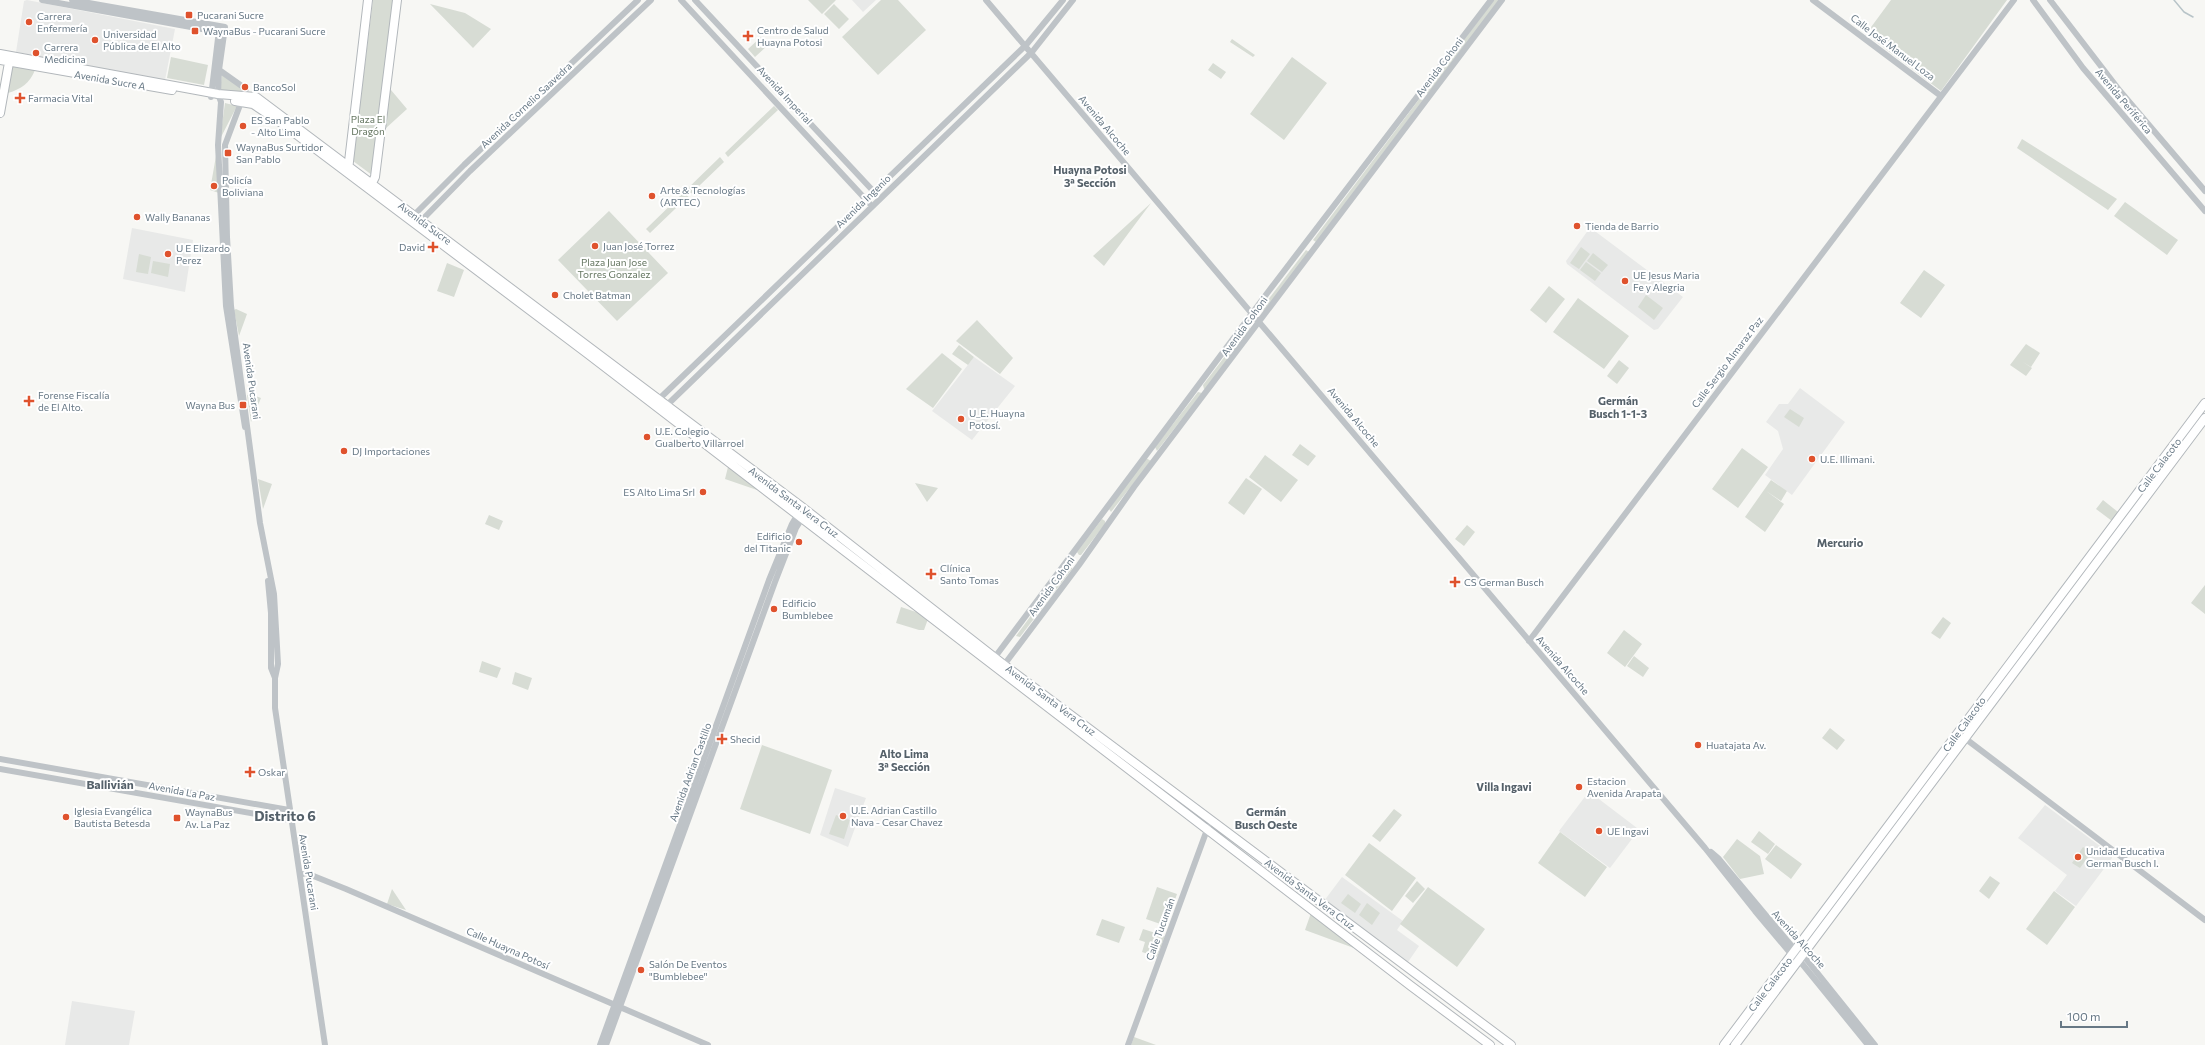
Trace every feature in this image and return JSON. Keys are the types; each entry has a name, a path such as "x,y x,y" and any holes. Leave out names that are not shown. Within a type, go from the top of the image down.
{"main road":[{"path":"348,169 368,0"},
{"path":"371,186 375,177 397,0"},
{"name":"Avenida Sucre A","path":"0,54 10,59"},
{"path":"0,114 10,59"},
{"name":"Avenida Sucre A","path":"0,60 10,59 216,96"},
{"path":"216,96 244,100"},
{"name":"Avenida Sucre","path":"244,100 256,97 348,169 591,352"},
{"name":"Avenida Sucre","path":"244,100 253,104 348,169"},
{"name":"Avenida Santa Vera Cruz","path":"591,352 802,513 1511,1045"},
{"name":"Calle Calacoto","path":"1735,1045 1801,957 1961,735 2205,403"},
{"name":"Calle Calacoto","path":"1724,1045 1793,953 2205,418"},
{"name":"Avenida Santa Vera Cruz","path":"802,513 1206,829 1490,1045"}],"street":[{"path":"42,0 82,3"},
{"path":"72,0 222,29 217,69 216,96 221,145"},
{"name":"Avenida Cornelio Saavedra","path":"415,220 638,0"},
{"name":"Avenida Cornelio Saavedra","path":"415,220 470,171 651,0"},
{"name":"Avenida Imperial","path":"681,0 814,141 872,206"},
{"name":"Avenida Imperial","path":"695,0 881,198"},
{"name":"Avenida Alcoche","path":"986,0 1032,52 1529,641 1706,848 1718,858 1793,953 1801,957 1875,1045"},
{"name":"Avenida Ingenio","path":"656,402 1026,45 1063,0"},
{"name":"Avenida Ingenio","path":"664,408 1032,52 1073,0"},
{"name":"Avenida Cohoni","path":"995,657 1252,314 1491,0"},
{"name":"Avenida Cohoni","path":"1004,664 1079,565 1134,487 1502,0"},
{"name":"Calle José Manuel Loza","path":"1813,0 1941,96"},
{"name":"Calle Sergio Almaraz Paz","path":"1529,641 2014,0"},
{"name":"Avenida Periférica","path":"2033,0 2083,68 2205,211"},
{"name":"Avenida Periférica","path":"2050,0 2120,91 2205,191"},
{"name":"Avenida Pucarani","path":"217,69 246,89 244,100 228,134 221,145 231,306 260,523 274,594 278,664 275,678 274,708 325,1045"},
{"name":"Avenida Adrian Castillo","path":"606,1045 618,1006 770,580 802,513"},
{"path":"1961,735 2120,854 2205,920"},
{"name":"Avenida La Paz","path":"0,759 289,810"},
{"name":"Avenida La Paz","path":"0,769 290,820"},
{"name":"Calle Tucumán","path":"1128,1045 1206,829 1211,820"},
{"name":"Calle Huayna Potosí","path":"300,875 306,873 708,1045"},
{"name":"Avenida Alcoche","path":"1801,957 1868,1045"},
{"name":"Avenida Adrian Castillo","path":"600,1045 618,1006"}],"shaded area":[{"name":"Universidad Pública de El Alto","path":"27,0 175,29 165,80 16,52 24,1"},
{"path":"852,0 876,0 863,12"},
{"path":"132,228 193,240 185,292 123,279"},
{"name":"UE Jesus Maria Fe y Alegria","path":"1589,229 1592,229 1683,297 1658,329 1654,330 1567,264 1566,261"},
{"path":"974,357 1015,386 972,440 932,411"},
{"path":"1800,388 1845,422 1792,495 1765,475 1783,449 1778,431 1766,422 1779,404 1788,404"},
{"name":"U.E. Adrian Castillo Nava - Cesar Chavez","path":"835,788 866,798 848,847 820,835"},
{"name":"UE Ingavi","path":"1591,793 1637,828 1638,831 1610,868 1559,831 1587,794"},
{"name":"Unidad Educativa German Busch I.","path":"2045,805 2112,855 2112,858 2076,906 2055,891 2067,875 2018,838"},
{"path":"1342,877 1403,921 1397,930 1419,946 1406,965 1324,901"},
{"path":"72,1001 135,1011 129,1045 65,1045"}],"green space":[{"name":"Plaza El Dragón","path":"373,0 394,0 372,175 353,161"},
{"path":"808,0 836,0 822,14"},
{"path":"881,0 898,0 926,30 878,75 842,37"},
{"path":"1494,0 1500,0 1428,94 1425,91"},
{"path":"1891,0 2007,0 1941,91 1866,34"},
{"path":"430,4 465,13 491,29 473,48"},
{"path":"834,4 849,19 839,29 824,14"},
{"path":"761,37 768,45 755,57 748,49"},
{"path":"1232,39 1255,55 1253,57 1230,42"},
{"path":"171,57 208,65 204,85 167,78"},
{"path":"1292,57 1327,83 1284,140 1250,114"},
{"path":"1213,63 1226,72 1221,79 1208,70"},
{"path":"11,66 35,70 28,82 17,90 8,93 6,92"},
{"path":"222,75 243,89 243,93 220,90"},
{"path":"391,90 407,109 385,129 389,91"},
{"path":"1420,98 1423,100 1316,242 1313,240"},
{"path":"225,103 237,106 220,139"},
{"path":"774,106 778,110 728,157 725,153"},
{"path":"2022,139 2117,199 2108,210 2017,148"},
{"path":"216,156 219,193 210,190"},
{"path":"720,157 724,162 650,233 646,229"},
{"path":"2125,202 2178,240 2167,255 2114,216"},
{"path":"1151,203 1104,266 1093,256"},
{"name":"Plaza Juan Jose Torres Gonzalez","path":"609,211 668,273 617,321 558,260"},
{"path":"1581,247 1590,254 1579,269 1570,263"},
{"path":"1306,250 1309,252 1264,311 1261,309"},
{"path":"1593,253 1608,265 1602,272 1587,261"},
{"path":"139,254 151,257 148,274 136,272"},
{"path":"153,261 170,264 168,277 151,273"},
{"path":"1586,262 1601,273 1595,281 1580,270"},
{"path":"447,263 464,270 454,297 437,291"},
{"path":"1924,270 1945,285 1921,318 1900,303"},
{"path":"1549,286 1565,299 1546,323 1530,310"},
{"path":"1646,295 1663,308 1654,320 1638,307"},
{"path":"1578,298 1629,336 1604,369 1553,332"},
{"path":"236,309 247,314 239,336 234,310"},
{"path":"977,320 1013,358 1000,374 956,341"},
{"path":"1248,326 1250,329 1206,389 1204,389 1203,385"},
{"path":"2026,344 2040,353 2031,367 2023,362 2032,368 2026,376 2010,365"},
{"path":"959,345 974,357 968,365 952,354"},
{"path":"942,353 962,369 933,408 906,389"},
{"path":"1619,360 1629,368 1617,384 1607,376"},
{"path":"1198,392 1202,393 1157,451 1155,447"},
{"path":"250,394 261,398 251,422 247,395"},
{"path":"1790,409 1804,418 1799,427 1784,417"},
{"path":"1300,444 1316,456 1308,466 1292,455"},
{"path":"1742,448 1768,467 1738,508 1712,489"},
{"path":"1265,455 1298,480 1281,502 1249,477"},
{"path":"1146,458 1151,461 1111,512 1109,509"},
{"path":"728,467 731,467 758,488 757,490 725,479"},
{"path":"1246,478 1262,489 1244,515 1228,503"},
{"path":"258,479 272,484 263,509"},
{"path":"1771,480 1787,491 1781,501 1766,491 1784,504 1765,532 1745,517"},
{"path":"915,483 938,488 927,502"},
{"path":"2103,500 2118,512 2112,521 2096,509"},
{"path":"489,515 503,521 499,530 485,524"},
{"path":"1102,519 1105,521 1105,524 1081,555 1079,555 1077,552"},
{"path":"1467,525 1475,532 1464,546 1455,539"},
{"path":"1068,565 1072,565 1072,569 1020,637 1016,636"},
{"path":"2205,585 2205,614 2191,603"},
{"path":"901,607 925,615 928,619 924,630 919,630 896,623"},
{"path":"1943,617 1951,623 1940,639 1931,633"},
{"path":"1624,630 1642,644 1625,667 1607,653"},
{"path":"1634,656 1649,668 1643,677 1627,666"},
{"path":"482,661 501,668 497,678 479,672"},
{"path":"515,672 532,678 528,690 512,684"},
{"path":"1830,728 1845,740 1837,750 1822,738"},
{"path":"762,745 832,770 810,834 740,809"},
{"path":"1394,809 1402,815 1380,842 1372,836"},
{"path":"836,815 850,820 844,839 829,834"},
{"path":"1759,831 1775,844 1768,854 1751,842"},
{"path":"1560,832 1607,867 1585,897 1538,863"},
{"path":"1737,839 1760,856 1764,874 1740,879 1723,857"},
{"path":"1369,843 1416,878 1392,911 1345,875"},
{"path":"1776,845 1802,864 1791,879 1765,859"},
{"path":"2083,847 2091,853 2080,868 2072,863"},
{"path":"1990,876 2000,883 1989,899 1979,891"},
{"path":"1417,881 1425,889 1413,903 1405,896"},
{"path":"1157,887 1177,894 1166,926 1146,919"},
{"path":"1428,887 1485,929 1457,967 1400,924"},
{"path":"392,889 406,910 387,904"},
{"path":"2054,891 2075,907 2047,945 2026,929"},
{"path":"1348,894 1361,904 1355,913 1341,903"},
{"path":"1367,903 1380,913 1372,925 1359,915"},
{"path":"1311,913 1362,951 1305,930"},
{"path":"1102,919 1125,927 1119,943 1096,935"},
{"path":"1143,929 1165,936 1157,957 1142,952 1145,942 1139,940"},
{"path":"1134,1037 1156,1045 1131,1045"}],"waterway":[{"path":"2174,0 2184,12 2193,17"}],"place":[{"name":"Pucarani Sucre","path":"189,15"},
{"name":"Carrera Enfermería","path":"29,22"},
{"name":"WaynaBus - Pucarani Sucre","path":"195,31"},
{"name":"Centro de Salud Huayna Potosi","path":"748,36"},
{"name":"Universidad Pública de El Alto","path":"95,40"},
{"name":"Carrera Medicina","path":"36,53"},
{"name":"BancoSol","path":"245,87"},
{"name":"Farmacia Vital","path":"20,98"},
{"name":"ES San Pablo - Alto Lima","path":"243,126"},
{"name":"WaynaBus Surtidor San Pablo","path":"228,153"},
{"name":"Policía Boliviana","path":"214,186"},
{"name":"Arte & Tecnologías (ARTEC)","path":"652,196"},
{"name":"Wally Bananas","path":"137,217"},
{"name":"Tienda de Barrio","path":"1577,226"},
{"name":"Juan José Torrez","path":"595,246"},
{"name":"David","path":"433,247"},
{"name":"U E Elizardo Perez","path":"168,254"},
{"name":"UE Jesus Maria Fe y Alegria","path":"1625,281"},
{"name":"Cholet Batman","path":"555,295"},
{"name":"Forense Fiscalía de El Alto.","path":"29,401"},
{"name":"Wayna Bus","path":"243,405"},
{"name":"U_E. Huayna Potosí.","path":"961,419"},
{"name":"U.E. Colegio Gualberto Villarroel","path":"647,437"},
{"name":"DJ Importaciones","path":"344,451"},
{"name":"U.E. Illimani.","path":"1812,459"},
{"name":"ES Alto Lima Srl","path":"703,492"},
{"name":"Edificio del Titanic","path":"799,542"},
{"name":"Clínica Santo Tomas","path":"931,574"},
{"name":"CS German Busch","path":"1455,582"},
{"name":"Edificio Bumblebee","path":"774,609"},
{"name":"Shecid","path":"722,739"},
{"name":"Huatajata Av.","path":"1698,745"},
{"name":"Oskar","path":"250,772"},
{"name":"Estacion Avenida Arapata","path":"1579,787"},
{"name":"U.E. Adrian Castillo Nava - Cesar Chavez","path":"843,816"},
{"name":"Iglesia Evangélica Bautista Betesda","path":"66,817"},
{"name":"WaynaBus Av. La Paz","path":"177,818"},
{"name":"UE Ingavi","path":"1599,831"},
{"name":"Unidad Educativa German Busch I.","path":"2078,857"},
{"name":"Salón De Eventos \"Bumblebee\"","path":"641,970"}],"district":[{"name":"Huayna Potosi 3ª Sección","path":"1090,175"},
{"name":"Germán Busch 1-1-3","path":"1618,406"},
{"name":"Mercurio","path":"1840,542"},
{"name":"Alto Lima 3ª Sección","path":"904,759"},
{"name":"Ballivián","path":"110,784"},
{"name":"Villa Ingavi","path":"1504,786"},
{"name":"Distrito 6","path":"285,815"},
{"name":"Germán Busch Oeste","path":"1266,817"}]}
